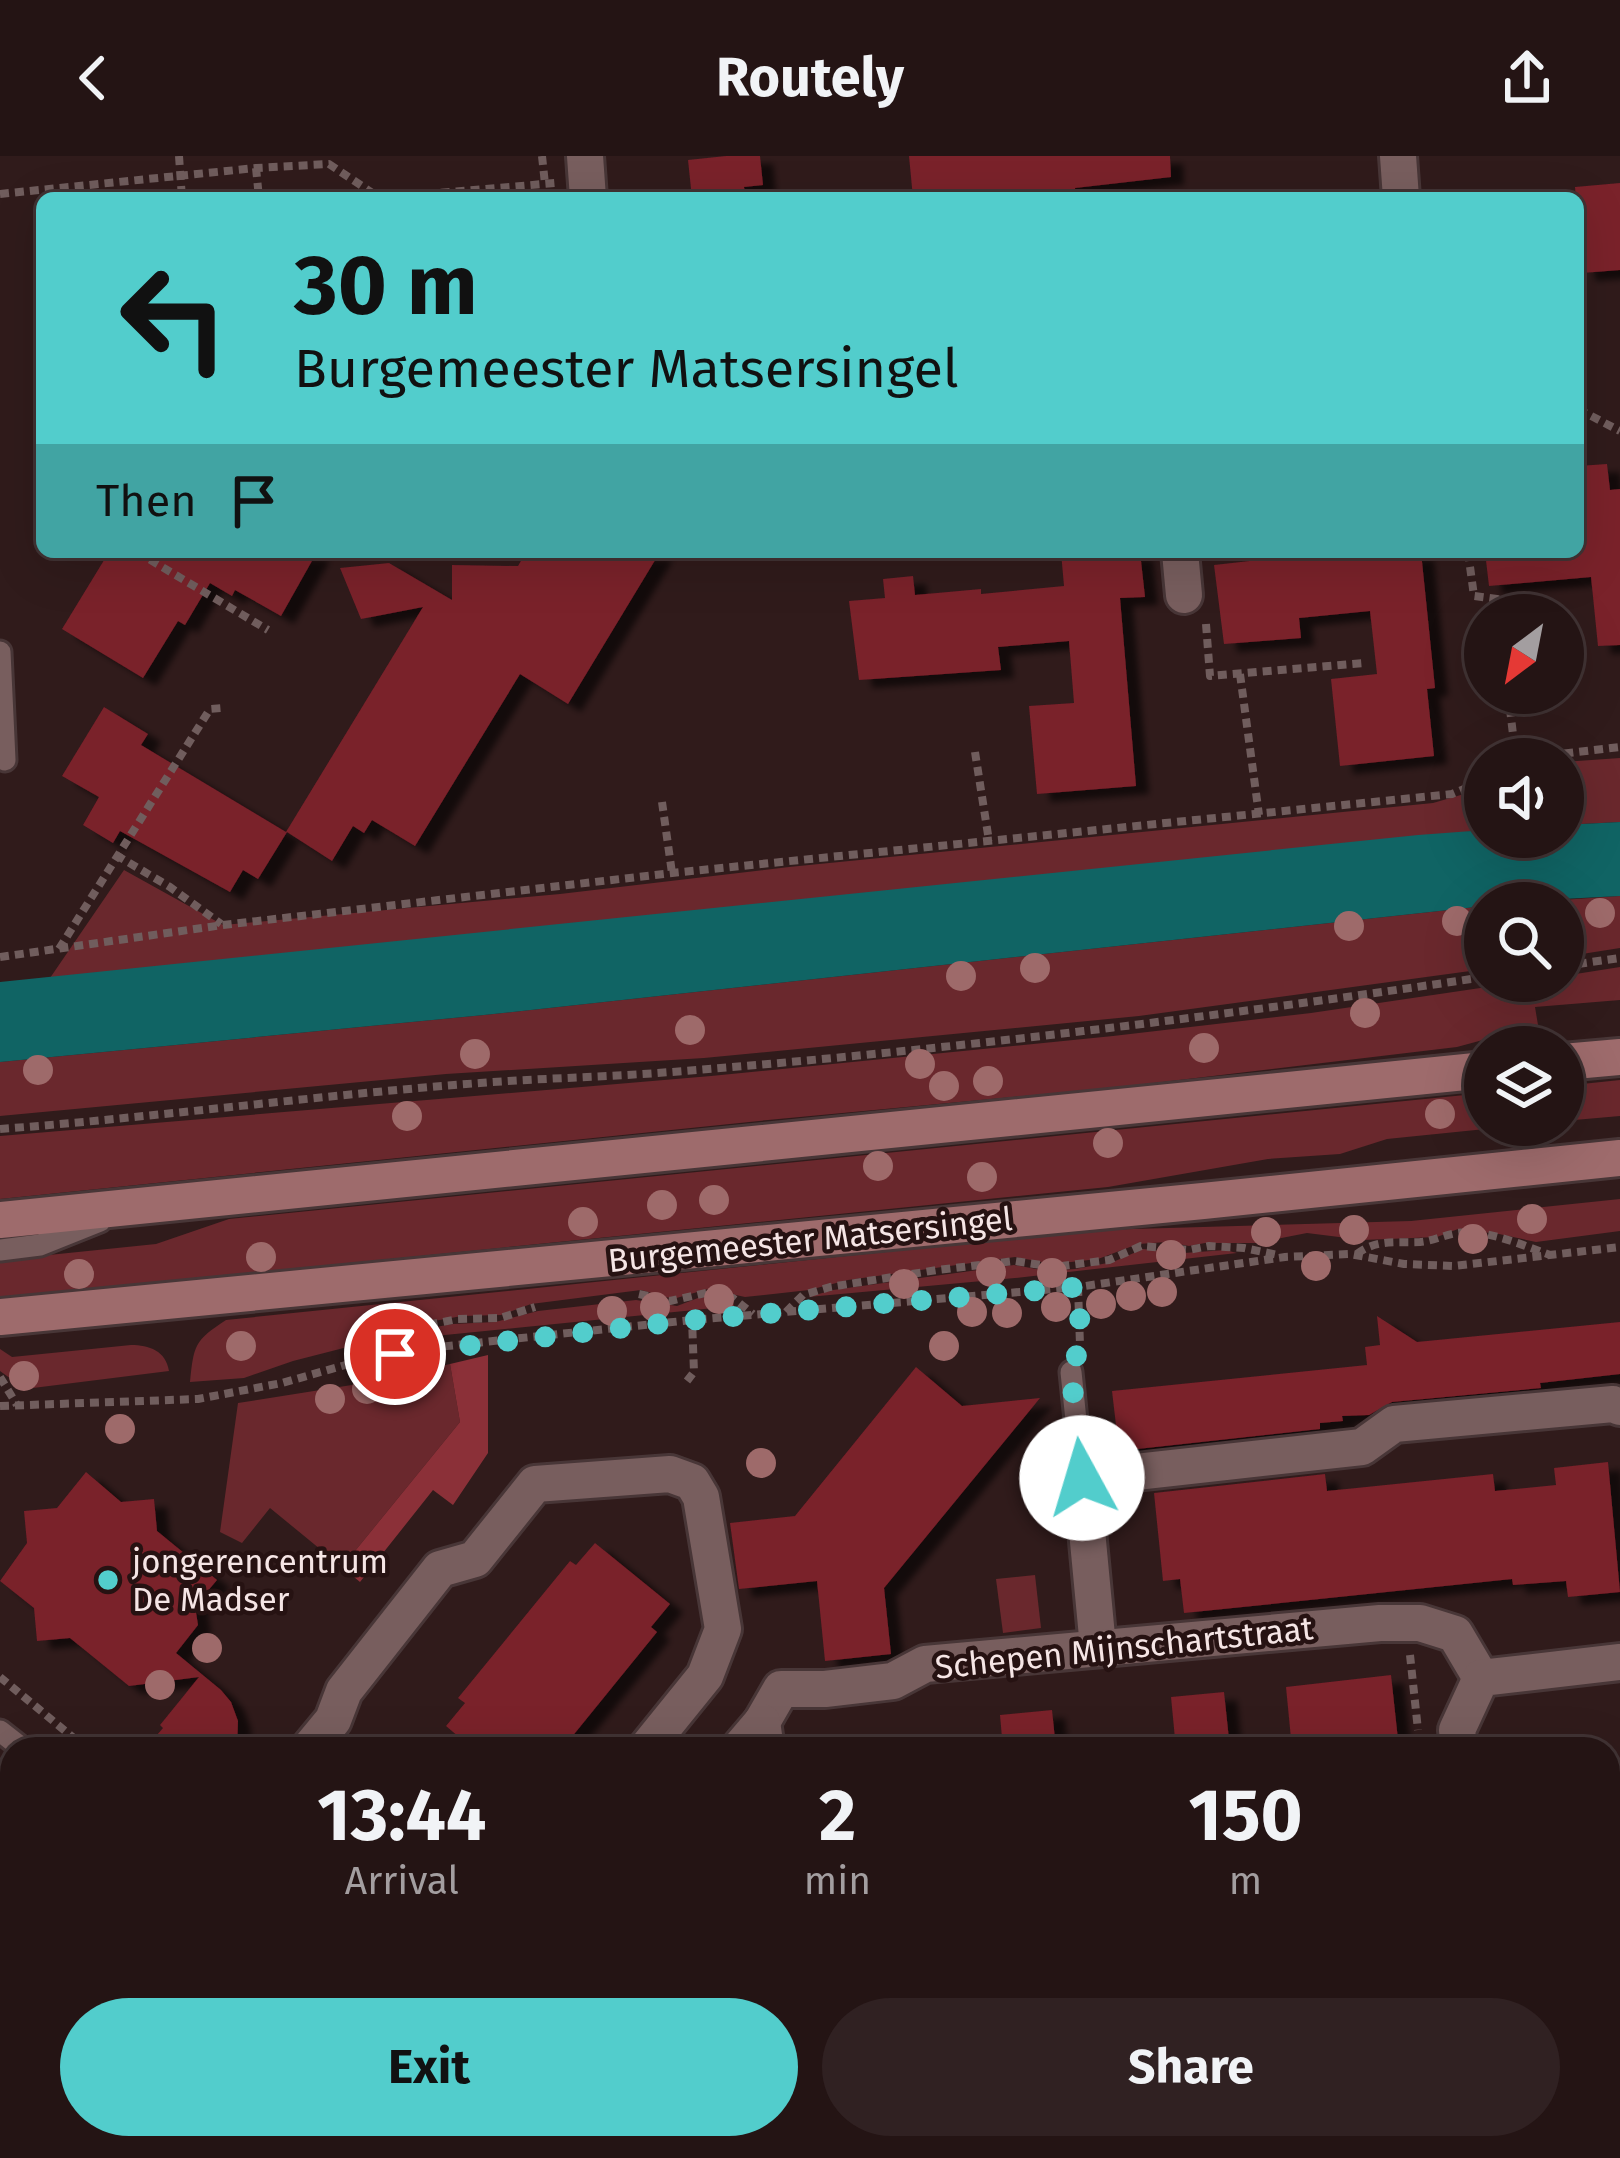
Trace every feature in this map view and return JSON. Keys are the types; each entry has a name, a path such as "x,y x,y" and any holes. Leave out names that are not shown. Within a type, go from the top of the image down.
{"main road":[{"path":"1584,1060 1620,1057"},
{"path":"0,1220 1464,1072"},
{"name":"Burgemeester Matsersingel","path":"0,1317 1620,1158"}],"street":[{"path":"1397,156 1401,192"},
{"path":"1181,558 1184,595"},
{"path":"1098,1647 1082,1478 1362,1447 1394,1424 1620,1407"},
{"path":"319,1737 333,1720 344,1691 440,1569 475,1559 535,1484 670,1474 692,1482 700,1498 723,1629 705,1676 656,1737"},
{"name":"Schepen Mijnschartstraat","path":"757,1737 781,1689 893,1681 925,1664 1379,1623 1420,1623 1455,1634 1481,1678"},
{"path":"1458,1737 1481,1678 1620,1662"}],"lane":[{"path":"0,652 4,760"},
{"path":"0,1250 40,1245 134,1207"},
{"path":"1071,1372 1082,1478"}],"path":[{"path":"179,156 182,192"},
{"path":"542,156 545,184"},
{"path":"0,194 328,160 373,192"},
{"path":"256,168 258,192"},
{"path":"451,192 586,178"},
{"path":"1584,413 1620,431"},
{"path":"146,558 268,630"},
{"path":"1469,558 1474,594"},
{"path":"1184,595 1185,606 1204,604 1210,676 1363,662"},
{"path":"1240,674 1259,815"},
{"path":"58,950 210,709 222,708"},
{"path":"1584,751 1620,747"},
{"path":"975,752 989,841"},
{"path":"0,957 223,925 672,873 1259,815 1464,789"},
{"path":"662,802 672,873"},
{"path":"116,855 223,925"},
{"path":"1584,963 1620,958"},
{"path":"0,1129 478,1083 844,1056 1158,1022 1464,980"},
{"path":"1356,1255 1370,1244 1477,1234 1551,1256"},
{"path":"784,1313 803,1295 830,1287 1015,1261 1072,1265 1108,1260 1141,1246 1189,1250 1209,1246 1285,1257"},
{"name":"Burgemeester Matsersingel","path":"0,1406 198,1399 420,1349 1078,1287 1285,1257 1356,1255 1454,1266 1620,1247"},
{"path":"1071,1372 1081,1342 1078,1287"},
{"path":"634,1293 670,1301 710,1292 733,1298 754,1315"},
{"path":"363,1360 387,1333 458,1319 500,1318 549,1305"},
{"path":"687,1381 694,1372 692,1320"},
{"path":"0,1377 17,1405"},
{"path":"1406,1623 1419,1737"},
{"path":"0,1677 72,1737"}],"shaded area":[{"path":"1620,758 1620,822 1584,824 1584,761"},
{"path":"1464,794 1464,832 50,978 124,870 223,925 1433,803"},
{"path":"1620,896 1620,948 1584,954 1584,898"},
{"path":"1464,908 1464,972 1139,1016 704,1058 446,1074 0,1116 0,1062 484,1015"},
{"path":"1620,967 1620,1000 1535,1007 1538,1025 1534,1026 1464,1026 1464,1045 1457,1047 1120,1087 0,1199 0,1136 711,1076 1113,1036 1464,990 1464,1002 1584,1002 1584,973"},
{"path":"1620,1080 1620,1116 1584,1119 1584,1084"},
{"path":"1464,1095 1464,1131 1387,1139 1340,1154 1268,1159 1108,1187 0,1298 0,1260 156,1244 229,1219"},
{"path":"1620,1199 1620,1231 1536,1242 1458,1229 1437,1237 1363,1240 1307,1233 1256,1243 1138,1244 1098,1259 1053,1264 1015,1257 745,1297 708,1289 673,1299 641,1290 531,1304 501,1315 462,1316 389,1329 371,1341 244,1378 190,1382 198,1345 226,1320 1098,1230 1411,1221"},
{"path":"1143,1249 1237,1253 808,1297 1014,1265 1047,1271 1075,1269 1113,1262"},
{"path":"714,1296 734,1306 385,1341 394,1334 495,1322 538,1311 636,1300 677,1306"},
{"path":"131,1345 156,1350 169,1371 25,1389 0,1371 0,1349 12,1357"},
{"path":"488,1355 488,1453 453,1505 433,1490 360,1582 342,1567 460,1422 450,1364"},
{"path":"450,1364 460,1422 342,1567 270,1508 242,1543 220,1532 238,1403"},
{"path":"1035,1575 1041,1628 1003,1633 996,1579"}],"water":[{"path":"1620,822 1620,896 1584,898 1584,882 1464,882 1464,908 484,1015 0,1062 0,982 1418,835 1464,832 1464,858 1584,858 1584,824"}],"building":[{"path":"760,156 763,185 744,187 745,192 691,192 688,160"},
{"path":"909,156 1170,156 1171,177 1075,188 1075,192 912,192"},
{"path":"1620,183 1620,270 1584,273 1584,192 1575,192 1575,187"},
{"path":"1607,464 1610,490 1620,489 1620,645 1598,646 1591,577 1489,586 1486,558 1584,558 1584,466"},
{"path":"105,558 314,558 281,616 235,590 232,596 210,583 185,625 178,621 143,678 62,629"},
{"path":"523,558 656,558 568,704 520,674 415,846 372,820 364,833 353,826 332,861 287,832 258,879 243,870 230,892 120,831 113,843 83,825 99,797 62,776 104,707 148,734 141,745 286,832 423,607 361,619 340,568 389,563 452,600 452,565 518,566"},
{"path":"1062,558 1141,558 1145,597 1120,598 1136,786 1037,794 1029,706 1074,703 1069,641 998,647 1001,670 859,680 849,601 885,598 883,579 913,576 915,595 1064,586"},
{"path":"1278,558 1422,558 1435,688 1427,689 1434,756 1340,766 1331,679 1377,674 1370,611 1299,618 1301,638 1224,644 1214,565"},
{"path":"1377,1316 1417,1342 1620,1322 1620,1374 1540,1383 1541,1388 1392,1402 1369,1415 1320,1423 1320,1429 1119,1451 1112,1391 1367,1365 1365,1347 1380,1345"},
{"path":"916,1367 962,1406 1040,1398 884,1588 891,1654 825,1661 817,1581 739,1589 730,1523 795,1516"},
{"path":"1608,1462 1620,1592 1568,1597 1566,1581 1513,1585 1512,1579 1184,1613 1180,1579 1163,1581 1154,1493 1325,1474 1327,1491 1493,1474 1495,1491 1556,1485 1554,1468"},
{"name":"jongerencentrum De Madser","path":"86,1472 121,1502 154,1499 157,1531 217,1580 195,1606 198,1625 176,1653 231,1702 237,1737 157,1735 199,1677 129,1686 70,1638 37,1641 34,1608 0,1581 27,1543 24,1511 57,1508"},
{"path":"595,1543 670,1604 651,1627 657,1632 572,1737 459,1737 446,1726 465,1703 458,1698 570,1561 576,1565"},
{"path":"1391,1675 1398,1737 1291,1737 1286,1687"},
{"path":"1224,1692 1229,1737 1175,1737 1171,1697"},
{"path":"1052,1710 1055,1737 1002,1737 1000,1715"}],"place":[{"name":"jongerencentrum De Madser","path":"108,1580"}],"route":[{"path":"395,1354 692,1320 1078,1287 1081,1342 1071,1372 1082,1478"}]}
